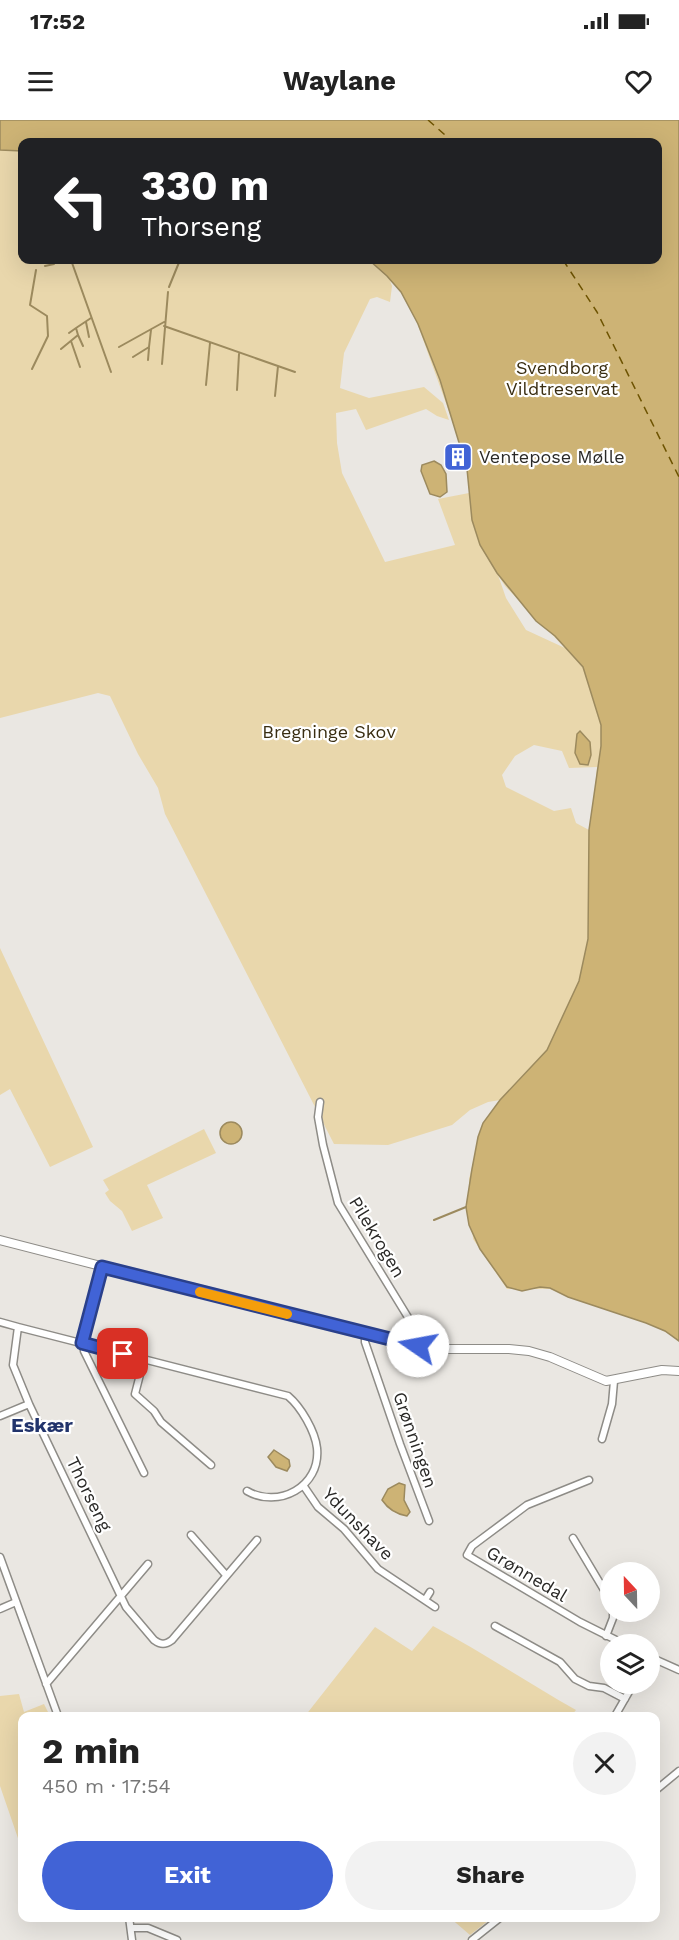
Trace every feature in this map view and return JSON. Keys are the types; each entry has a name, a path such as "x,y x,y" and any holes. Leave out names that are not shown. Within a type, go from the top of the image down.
{"street":[{"name":"Pilekrogen","path":"320,1102 318,1117 338,1203 417,1332 418,1346"},
{"path":"0,1240 418,1346 444,1349 529,1351 555,1359 598,1379 614,1381 662,1370 679,1371"},
{"path":"102,1267 82,1343 144,1473"},
{"path":"0,1323 144,1359 135,1394 161,1422 211,1465"},
{"name":"Thorseng","path":"18,1327 13,1365 29,1404 126,1607 154,1640 160,1644 166,1644 172,1640 226,1575"},
{"name":"Grønningen","path":"365,1334 365,1342 393,1424 429,1521"},
{"name":"Ydunshave","path":"144,1359 288,1396 295,1402 313,1433 317,1449 313,1472 303,1485 291,1494 275,1498 260,1497 247,1491"},
{"path":"602,1439 612,1404 614,1381"},
{"path":"0,1416 29,1404"},
{"name":"Grønnedal","path":"589,1480 527,1505 472,1546 467,1555 603,1634"},
{"name":"Ydunshave","path":"303,1485 318,1507 344,1529 378,1569 435,1607"},
{"path":"191,1535 226,1575 257,1540"},
{"path":"573,1538 600,1583"},
{"path":"0,1557 56,1712"},
{"path":"46,1684 148,1564"},
{"path":"425,1600 430,1592"},
{"path":"0,1609 16,1602"},
{"path":"495,1626 560,1662 575,1678 589,1686 604,1688 625,1699"},
{"path":"660,1661 679,1670"},
{"path":"617,1712 628,1694"},
{"path":"660,1787 679,1770"},
{"path":"130,1922 132,1940"},
{"path":"472,1940 495,1922"},
{"path":"132,1928 148,1928 177,1940"}],"green space":[{"name":"Bregninge Skov","path":"0,120 679,120 679,1340 652,1324 550,1289 507,1289 473,1239 469,1179 482,1126 549,1052 553,1039 547,1050 500,1100 488,1102 470,1110 452,1125 388,1145 334,1144 165,814 158,788 138,754 110,696 98,693 0,718","holes":["390,281 407,295 470,470 471,505 469,493 438,499 455,545 385,562 342,473 337,443 336,413 356,409 366,430 426,409 449,420 443,403 424,387 369,398 340,388 344,353 370,299 377,297 390,302 392,286","498,575 505,586 565,648 526,630 506,598","534,745 562,751 569,768 597,767 590,842 589,830 576,823 571,808 554,811 506,787 502,775 515,756"]},
{"path":"0,948 93,1147 50,1167 10,1089 0,1095"},
{"path":"204,1129 216,1153 147,1185 163,1218 132,1231 122,1211 110,1201 105,1193 109,1190 103,1180"},
{"path":"433,1626 576,1710 574,1712 308,1712 375,1627 412,1651"},
{"path":"19,1694 24,1712 18,1712 18,1838 0,1786 0,1696"},
{"path":"44,1704 48,1712 24,1712"},
{"path":"455,1922 487,1922 470,1935"}],"shaded area":[{"name":"Svendborg Vildtreservat","path":"0,120 679,120 679,1341 665,1331 646,1323 568,1297 550,1288 540,1287 522,1291 507,1287 480,1249 469,1225 466,1207 478,1137 483,1123 500,1100 547,1050 579,981 588,939 589,830 601,746 601,725 583,667 555,636 536,621 497,573 480,545 472,520 467,469 440,380 418,324 401,292 374,264 662,264 662,138 18,138 18,151 0,150"},
{"path":"434,461 441,465 446,474 447,492 440,497 430,494 421,471 422,465"},
{"path":"580,731 590,742 591,755 588,765 580,764 575,753 577,734"},
{"path":"231,1122 239,1125 242,1133 239,1141 231,1144 223,1141 220,1133 223,1125"},
{"path":"274,1450 289,1460 290,1466 287,1471 276,1467 268,1457"},
{"path":"399,1483 405,1485 404,1500 410,1512 407,1516 393,1511 382,1500 388,1489"}],"waterway":[{"path":"45,266 54,264"},
{"path":"72,264 111,372"},
{"path":"169,287 178,264"},
{"path":"32,369 48,336 47,316 30,305 36,270"},
{"path":"162,364 168,292"},
{"path":"61,349 78,335 76,328 91,318"},
{"path":"86,322 89,337"},
{"path":"119,347 164,322"},
{"path":"164,326 295,372"},
{"path":"69,333 76,328"},
{"path":"133,357 149,347 151,330"},
{"path":"78,335 83,346"},
{"path":"71,341 80,367"},
{"path":"206,385 210,343"},
{"path":"148,360 149,348"},
{"path":"237,390 239,354"},
{"path":"275,396 278,366"},
{"path":"434,1220 466,1207"}],"ferry route":[{"path":"428,120 448,138"},
{"path":"566,264 597,312 679,477"}],"slow traffic":[{"path":"200,1292 287,1314"}],"place":[{"name":"Ventepose Mølle","path":"458,457"}],"district":[{"name":"Eskær","path":"42,1425"}],"route":[{"path":"123,1354 82,1343 102,1267 418,1346"}]}
